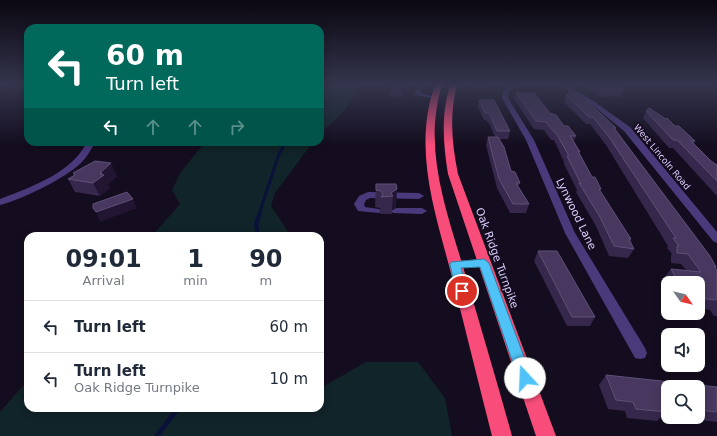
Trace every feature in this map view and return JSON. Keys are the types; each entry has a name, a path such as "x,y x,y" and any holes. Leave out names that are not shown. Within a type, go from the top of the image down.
{"highway":[{"path":"432,105 430,114 428,147 434,184 502,436"},
{"name":"Oak Ridge Turnpike","path":"448,105 446,132 457,187 546,436"}],"street":[{"name":"Lynwood Lane","path":"509,105 530,140 570,233 640,353"},
{"name":"West Lincoln Road","path":"596,105 627,129 717,239"},
{"path":"0,202 28,190 66,170 86,153 89,146"},
{"path":"376,211 361,209 359,204 362,198 368,195 419,196"},
{"path":"400,196 399,211 422,211"},
{"path":"455,265 484,263"}],"green space":[{"path":"324,105 348,105 324,130"},
{"path":"202,146 310,146 275,193 271,206 288,232 156,232 180,204 172,190 181,172"},
{"path":"366,362 418,362 445,398 452,436 0,436 0,412 24,385 24,412 324,412 324,386"}],"building":[{"path":"481,105 497,105 510,131 497,131 491,117 488,113 485,113"},
{"path":"525,105 544,105 550,113 556,115 564,126 568,126 576,136 570,136 580,152 578,151 592,177 595,177 601,189 599,189 631,239 629,239 634,249 614,246 600,217 579,183 581,184 567,156 569,156 556,133 546,122 536,121"},
{"path":"577,105 592,105 616,128 614,128 710,256 717,270 717,300 706,299 705,298 705,276 675,276 671,269 701,272 688,254 677,253 677,246 679,246 673,238 676,238 609,137 593,117 589,117"},
{"path":"649,108 666,119 667,118 675,126 679,126 695,141 691,141 717,165 717,181 677,140 673,140 646,111"},
{"path":"488,137 498,137 504,147 511,171 515,172 520,183 516,183 529,204 513,204 499,179"},
{"path":"95,161 111,163 100,173 104,175 93,183 68,179 75,175 73,173"},
{"path":"376,184 396,184 397,189 391,193 393,196 381,197 383,194 381,191 376,190"},
{"path":"127,192 133,199 96,212 93,208 93,204"},
{"path":"538,251 557,251 595,317 572,317"},
{"path":"606,375 661,381 661,412 636,409 633,402 616,400"},
{"path":"705,386 717,387 717,412 705,411"}],"waterway":[{"path":"259,214 279,154 284,146"},
{"path":"257,232 256,224 260,213"},
{"path":"157,436 175,412"}],"route":[{"path":"462,291 455,265 484,263 525,378"}]}
